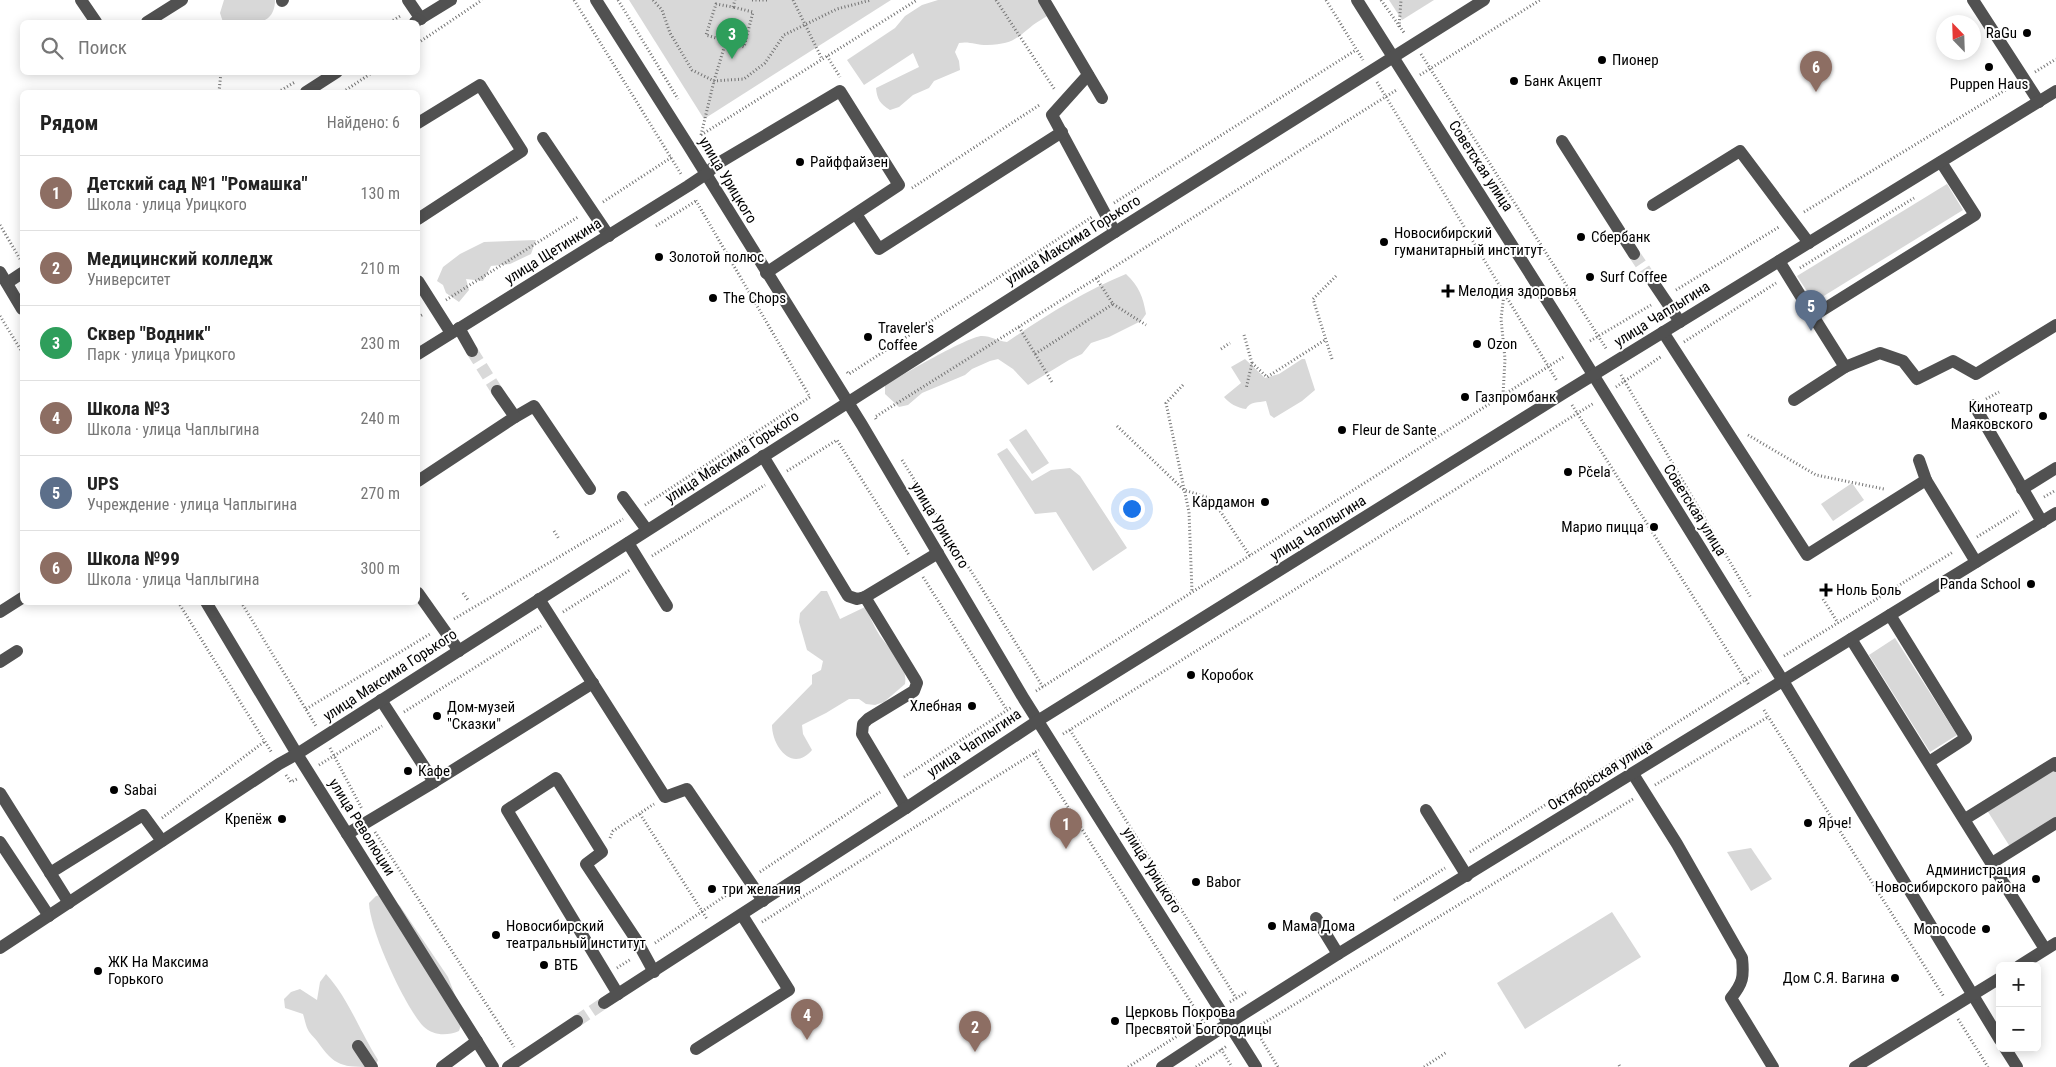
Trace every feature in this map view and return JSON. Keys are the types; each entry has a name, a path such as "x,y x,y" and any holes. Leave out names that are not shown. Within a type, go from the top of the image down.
{"street":[{"path":"81,0 95,20"},
{"path":"150,20 182,0"},
{"path":"408,0 418,20"},
{"path":"420,20 451,0"},
{"name":"улица Урицкого","path":"596,0 848,403 1024,699 1256,1067"},
{"path":"1044,0 1102,98"},
{"name":"Советская улица","path":"1357,0 1772,663 1971,996 1996,1034"},
{"name":"улица Максима Горького","path":"0,948 279,764 323,738 1115,232 1484,0"},
{"path":"1973,0 2039,102"},
{"path":"312,90 333,75"},
{"path":"1088,75 1052,115 1115,232"},
{"path":"420,122 480,85 522,151 420,218"},
{"name":"улица Щетинкина","path":"420,353 609,236 706,174 716,164 840,91 899,186 856,214"},
{"name":"улица Чаплыгина","path":"604,1003 1039,720 1614,362 2056,91"},
{"path":"766,273 856,214 879,249 1062,132"},
{"path":"543,138 609,236"},
{"path":"1562,140 1634,254"},
{"path":"1653,205 1740,151 1809,243"},
{"path":"1813,316 1975,216 1940,162"},
{"path":"1779,261 1845,367"},
{"path":"20,274 3,278 20,306"},
{"path":"1653,282 1680,322"},
{"path":"420,284 435,307 472,351"},
{"path":"1794,400 1845,367 1880,353 1903,361 1917,379 1953,361 1976,374 2056,325"},
{"path":"1663,332 1807,555 1926,480"},
{"path":"497,391 515,417"},
{"path":"1974,405 2042,522"},
{"path":"420,480 534,406 590,489"},
{"path":"763,456 848,596 857,599 865,597 938,553"},
{"path":"1919,460 1926,480 1976,562"},
{"path":"2022,488 2056,468"},
{"path":"623,496 647,530"},
{"name":"Октябрьская улица","path":"1162,1067 1229,1022 1338,954 2056,513"},
{"path":"628,543 667,606"},
{"path":"420,596 459,651"},
{"path":"865,597 917,683 914,691 868,719 862,728 862,734 906,808"},
{"path":"0,612 20,599"},
{"path":"539,599 665,797 686,789 762,901"},
{"name":"улица Революции","path":"208,605 297,754 493,1067"},
{"path":"1890,615 1966,738 1929,762"},
{"path":"1851,639 1992,863 2051,946 2025,962"},
{"path":"0,662 17,651"},
{"path":"347,834 592,683"},
{"path":"381,700 434,782"},
{"path":"1965,819 2055,763 2056,766"},
{"path":"1633,774 1742,958 1744,976 1740,986 1731,998 1773,1067"},
{"path":"618,994 506,810 556,778 602,852 586,864 643,951 654,972"},
{"path":"0,793 69,903"},
{"path":"1426,810 1467,876"},
{"path":"50,873 143,815 162,842"},
{"path":"1992,863 2056,823"},
{"path":"0,842 49,916"},
{"path":"696,1049 788,990 742,914"},
{"path":"1316,918 1338,954"},
{"path":"1855,1067 1996,980"},
{"path":"508,1067 577,1022"},
{"path":"442,1067 477,1042"},
{"path":"358,1046 372,1067"},
{"path":"2008,1052 2017,1067"}],"path":[{"path":"420,42 482,0"},
{"path":"420,316 672,157 574,0"},
{"path":"618,0 680,102"},
{"path":"653,0 662,10 670,33 692,70 714,81 744,79 765,63 784,35 837,9 871,0"},
{"path":"733,7 735,0"},
{"path":"752,0 767,0"},
{"path":"793,0 822,59"},
{"path":"701,135 917,0"},
{"path":"996,0 1058,93"},
{"path":"1326,0 1564,393 1988,1067"},
{"path":"1381,0 1399,28 1414,43 1614,362"},
{"path":"1399,28 1401,0"},
{"path":"880,425 875,416 1540,0"},
{"path":"716,4 753,12 744,47 726,41 706,35 716,4"},
{"path":"701,135 726,41"},
{"path":"843,365 849,374 1104,209 1356,50"},
{"path":"827,56 843,81"},
{"path":"606,975 892,784 1503,395 2056,59"},
{"path":"219,90 221,75"},
{"path":"346,90 368,75"},
{"path":"911,189 1041,103"},
{"path":"696,127 716,164"},
{"path":"751,929 1605,396 1788,275 1916,197"},
{"path":"243,605 306,709 634,512 810,396 696,201"},
{"path":"0,226 20,259"},
{"path":"1332,359 1313,299 1336,276"},
{"path":"1096,278 1113,304 1146,325"},
{"path":"1503,395 1505,359 1501,319 1504,293"},
{"path":"1035,354 1113,304"},
{"path":"0,316 20,349"},
{"path":"1019,327 1052,382"},
{"path":"1244,335 1252,364 1246,389"},
{"path":"1252,364 1267,377 1326,340"},
{"path":"1221,349 1230,344"},
{"path":"1183,385 1166,403 1189,512 1192,593"},
{"path":"1117,426 1184,490 1212,499 1250,556"},
{"path":"1747,435 1816,475 1887,490"},
{"path":"901,459 1043,687"},
{"path":"2047,495 2056,490"},
{"path":"1388,904 1772,663 2031,504"},
{"path":"554,531 559,539"},
{"path":"463,593 468,600"},
{"path":"1823,599 1838,623"},
{"path":"180,605 279,764"},
{"path":"1196,1067 1254,1028 1768,716"},
{"path":"1070,730 1278,1067"},
{"path":"323,738 335,755 368,821 522,1059"},
{"path":"1034,752 1232,1067"},
{"path":"602,852 613,831 665,797"},
{"path":"640,814 715,932"},
{"path":"1128,1067 1252,989"},
{"path":"1424,1067 1447,1052"}],"shaded area":[{"path":"224,0 275,0 274,10 264,20 222,20 220,13"},
{"path":"629,0 891,0 704,119"},
{"path":"938,0 1042,0 1050,14 1017,38 1002,44 959,43 955,52 960,70 934,81 929,88 913,95 899,107 890,110 880,101 876,88 919,67 913,53 864,85 847,60 895,28 905,16 922,5"},
{"path":"1389,0 1434,0 1402,20"},
{"path":"1947,184 1963,210 1814,302 1797,276"},
{"path":"536,240 531,254 510,264 491,266 483,281 466,279 469,290 459,302 446,293 443,285 437,281 443,267 460,254 484,242"},
{"path":"1126,274 1137,287 1142,297 1146,314 1141,321 1109,337 1091,343 1082,354 1028,385 1013,369 998,359 922,393 908,405 899,407 885,394 885,385 963,342 982,336 1007,342 1065,305 1095,288"},
{"path":"1245,359 1265,378 1279,374 1305,359 1315,390 1302,401 1274,418 1270,415 1266,401 1252,403 1246,409 1236,406 1224,397 1241,383 1231,367"},
{"path":"1026,429 1049,463 1032,474 1009,440"},
{"path":"1007,448 1032,481 1051,470 1070,468 1080,476 1127,548 1093,571 1056,512 1035,514 997,454"},
{"path":"1852,483 1864,500 1833,521 1821,504"},
{"path":"821,591 827,591 840,619 865,607 880,636 901,664 904,671 905,684 884,702 875,705 866,704 859,699 849,699 802,725 803,734 812,750 798,759 791,758 780,749 773,733 772,725 812,684 812,675 821,670 823,661 807,650 799,622 800,613"},
{"path":"1895,638 1957,735 1930,752 1869,655"},
{"path":"2056,766 2056,823 2012,850 1985,807"},
{"path":"1751,848 1772,879 1751,891 1727,852"},
{"path":"385,894 400,906 448,977 458,1003 462,1022 459,1031 450,1034 431,1032 415,1016 407,1002 389,967 371,915 369,903 376,896"},
{"path":"1612,912 1641,957 1525,1029 1497,983"},
{"path":"326,974 348,1005 378,1060 375,1067 347,1066 335,1061 323,1050 309,1031 303,1014 285,1008 284,999 291,992 300,989 317,1000 320,982"}],"tunnel":[{"path":"1634,254 1653,282"},
{"path":"472,351 497,391"},
{"path":"577,1021 604,1003"}],"place":[{"name":"RaGu","path":"2027,33"},
{"name":"Сквер \"Водник\"","path":"732,59"},
{"name":"Пионер","path":"1602,60"},
{"name":"Puppen Haus","path":"1989,67"},
{"name":"Банк Акцепт","path":"1514,81"},
{"name":"Школа №99","path":"1816,92"},
{"name":"Райффайзен","path":"800,162"},
{"name":"Сбербанк","path":"1581,237"},
{"name":"Новосибирский гуманитарный институт","path":"1384,242"},
{"name":"Золотой полюс","path":"659,257"},
{"name":"Surf Coffee","path":"1590,277"},
{"name":"Мелодия здоровья","path":"1448,291"},
{"name":"The Chops","path":"713,298"},
{"name":"UPS","path":"1811,331"},
{"name":"Traveler's Coffee","path":"868,337"},
{"name":"Ozon","path":"1477,344"},
{"name":"Газпромбанк","path":"1465,397"},
{"name":"Кинотеатр Маяковского","path":"2043,416"},
{"name":"Fleur de Sante","path":"1342,430"},
{"name":"Pčela","path":"1568,472"},
{"name":"Кардамон","path":"1265,502"},
{"name":"Марио пицца","path":"1654,527"},
{"name":"Panda School","path":"2031,584"},
{"name":"Ноль Боль","path":"1826,590"},
{"name":"Коробок","path":"1191,675"},
{"name":"Хлебная","path":"972,706"},
{"name":"Дом-музей \"Сказки\"","path":"437,716"},
{"name":"Кафе","path":"408,771"},
{"name":"Sabai","path":"114,790"},
{"name":"Крепёж","path":"282,819"},
{"name":"Ярче!","path":"1808,823"},
{"name":"Детский сад №1 \"Ромашка\"","path":"1066,849"},
{"name":"Администрация Новосибирского района","path":"2036,879"},
{"name":"Babor","path":"1196,882"},
{"name":"три желания","path":"712,889"},
{"name":"Мама Дома","path":"1272,926"},
{"name":"Monocode","path":"1986,929"},
{"name":"Новосибирский театральный институт","path":"496,935"},
{"name":"ВТБ","path":"544,965"},
{"name":"ЖК На Максима Горького","path":"98,971"},
{"name":"Дом С.Я. Вагина","path":"1895,978"},
{"name":"Церковь Покрова Пресвятой Богородицы","path":"1115,1021"},
{"name":"Школа №3","path":"807,1040"},
{"name":"Медицинский колледж","path":"975,1052"}]}
